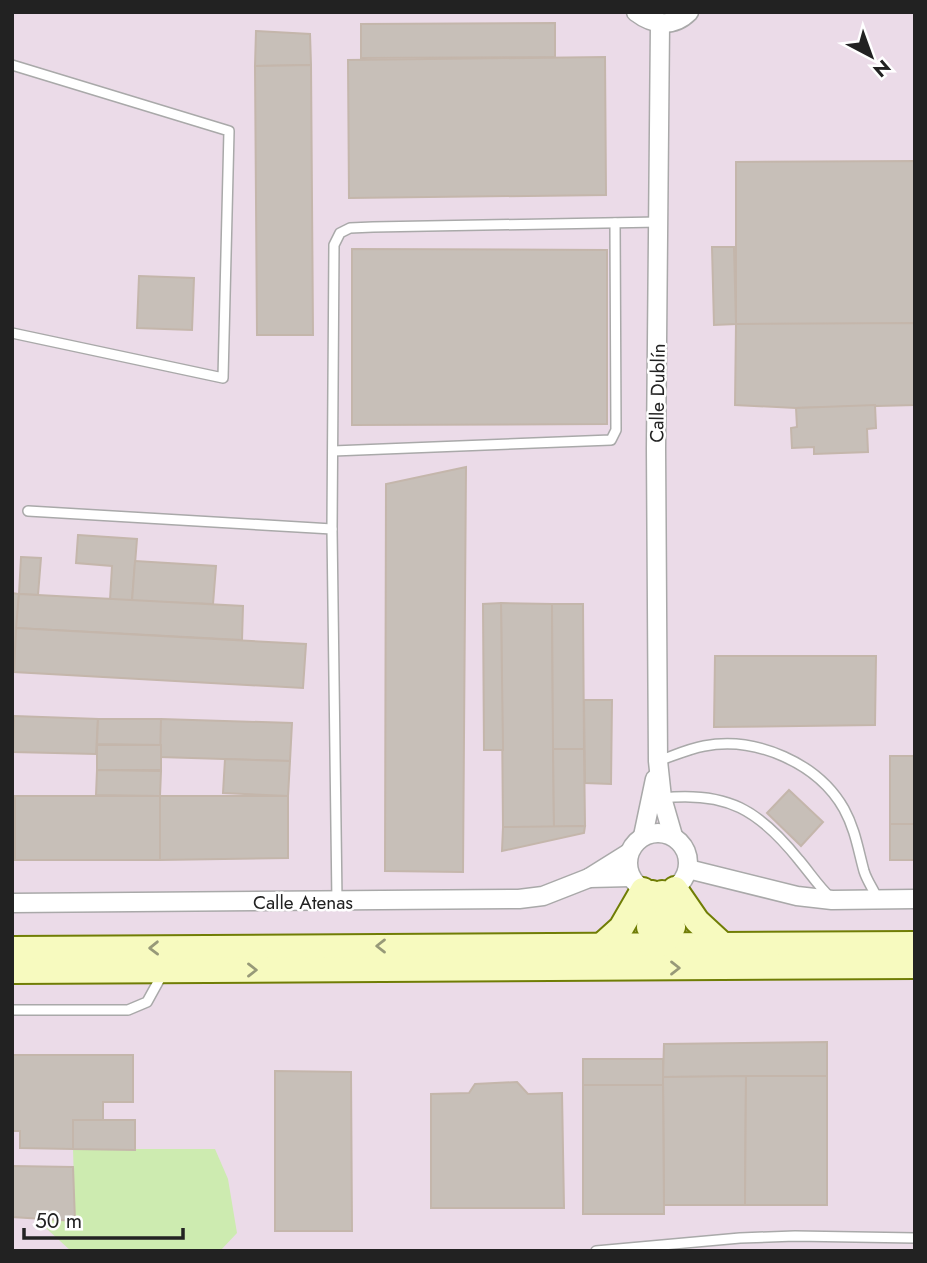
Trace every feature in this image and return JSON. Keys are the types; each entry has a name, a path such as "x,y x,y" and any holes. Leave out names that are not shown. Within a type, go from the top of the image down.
{"main road":[{"path":"658,885 649,927 664,944 725,957 854,957 915,966"},
{"path":"658,885 723,945"},
{"path":"601,946 621,928 658,885"},
{"path":"356,970 478,958 644,956 664,944"},
{"path":"12,949 915,944"},
{"path":"12,971 915,966"}],"street":[{"path":"636,12 660,24 672,22 689,12"},
{"name":"Calle Dublín","path":"660,24 656,435 658,761 662,798 673,836"},
{"name":"Calle Dublín","path":"643,836 658,761"},
{"path":"589,878 629,853 643,836 663,833 673,836 686,850 658,885"},
{"path":"629,853 628,869 658,885"},
{"path":"589,878 832,900 915,899"},
{"name":"Calle Atenas","path":"12,903 519,900 543,896 589,878"}],"lane":[{"path":"12,65 229,131 223,378 12,333"},
{"path":"337,901 332,529 334,245 340,233 350,228 659,222"},
{"path":"333,451 611,440 616,430 615,223"},
{"path":"28,511 332,529"},
{"path":"658,761 705,746 722,744 760,750 796,762 810,771 842,806 853,828 864,872 878,900"},
{"path":"662,798 713,798 730,802 749,812 786,844 832,900"},
{"path":"12,1010 128,1010 147,1002 165,971"},
{"path":"596,1251 740,1238 915,1238"}],"shaded area":[{"path":"12,12 915,12 915,1251 12,1251"}],"green space":[{"path":"73,1149 215,1149 228,1179 237,1233 220,1251 71,1251 36,1219 75,1220"}],"building":[{"path":"555,23 555,57 361,58 361,24"},
{"path":"256,31 310,34 311,65 255,66"},
{"path":"605,57 606,195 349,198 348,60"},
{"path":"311,65 313,335 257,335 255,66"},
{"path":"915,161 915,324 736,324 736,162"},
{"path":"712,247 734,247 736,324 714,325"},
{"path":"352,249 607,250 607,424 352,425"},
{"path":"139,276 194,278 192,330 137,328"},
{"path":"915,323 915,405 796,408 735,405 736,324"},
{"path":"875,405 876,428 867,429 868,452 814,454 814,447 792,448 791,428 797,427 796,408"},
{"path":"466,467 463,872 385,871 386,484"},
{"path":"78,535 137,539 132,601 110,600 112,566 76,563"},
{"path":"21,557 41,558 38,595 19,594"},
{"path":"135,561 216,566 213,604 132,601"},
{"path":"12,593 19,594 14,672 12,672"},
{"path":"19,594 243,606 242,640 16,628"},
{"path":"501,603 552,604 554,827 503,827"},
{"path":"501,603 503,750 484,750 483,604"},
{"path":"552,604 583,604 584,749 553,749"},
{"path":"16,628 306,644 303,688 14,672"},
{"path":"715,656 876,656 875,725 714,727"},
{"path":"584,700 612,700 611,784 585,783"},
{"path":"14,716 98,719 96,754 13,752"},
{"path":"98,719 161,719 161,745 97,744"},
{"path":"161,719 292,723 290,761 160,757"},
{"path":"97,745 161,745 161,770 97,770"},
{"path":"553,749 584,749 585,826 554,827"},
{"path":"890,756 915,756 915,824 890,824"},
{"path":"225,759 290,761 288,796 223,793"},
{"path":"97,770 161,771 160,796 96,795"},
{"path":"789,790 823,822 801,846 767,813"},
{"path":"12,796 15,796 15,860 12,860"},
{"path":"15,796 160,796 160,860 15,860"},
{"path":"160,796 288,796 288,858 160,860"},
{"path":"890,824 915,824 915,860 890,860"},
{"path":"585,826 584,833 502,851 503,827"},
{"path":"827,1042 827,1076 663,1077 664,1044"},
{"path":"12,1055 133,1055 133,1102 103,1102 103,1120 73,1120 73,1149 20,1148 20,1131 12,1131"},
{"path":"583,1059 663,1059 663,1085 583,1085"},
{"path":"275,1071 351,1072 352,1231 275,1231"},
{"path":"746,1076 745,1205 664,1205 663,1077"},
{"path":"746,1076 827,1076 827,1205 745,1205"},
{"path":"517,1082 528,1094 562,1093 564,1208 431,1208 431,1094 469,1093 475,1084"},
{"path":"583,1085 663,1085 664,1214 583,1214"},
{"path":"73,1120 135,1120 135,1150 73,1149"},
{"path":"12,1166 73,1167 75,1221 12,1217"}]}
